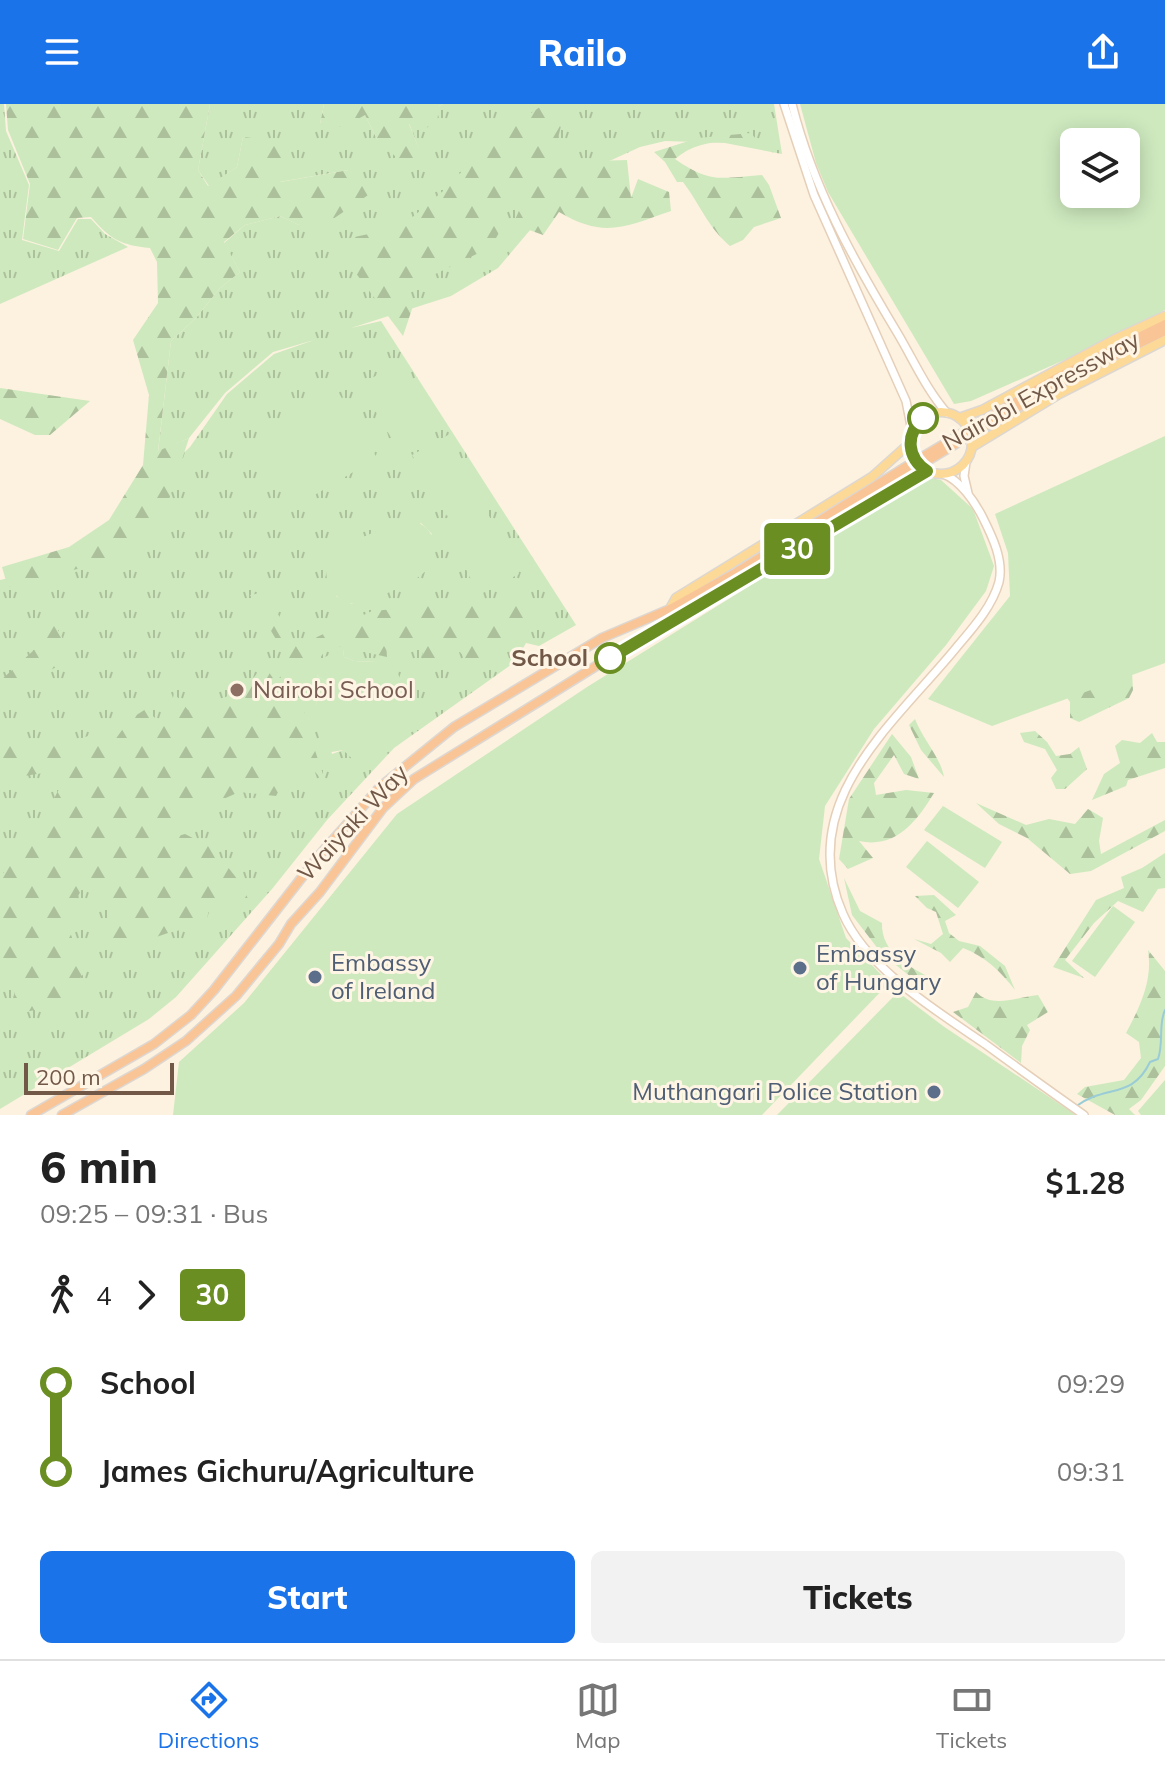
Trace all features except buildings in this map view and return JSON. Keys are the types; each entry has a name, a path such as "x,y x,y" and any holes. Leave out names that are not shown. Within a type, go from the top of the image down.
{"highway":[{"name":"Nairobi Expressway","path":"670,609 739,574 1045,384 1165,324"},
{"name":"Nairobi Expressway","path":"908,477 1063,381 1165,331"},
{"path":"678,616 739,574 908,477"},
{"name":"Waiyaki Way","path":"31,1115 154,1044 191,1015 346,825 380,787 426,748 454,727 590,645 670,609"},
{"name":"Waiyaki Way","path":"62,1115 144,1069 186,1041 236,996 383,808 414,779 678,616"}],"main road":[{"path":"784,104 814,195 906,401 914,460 927,471 954,480 969,495 981,513 997,553 999,581 982,616 896,717 851,776 835,813 831,832 831,879 850,927 899,982 1077,1110"},
{"path":"792,104 826,205 867,286 899,336 927,389 947,413"},
{"path":"859,296 867,286"},
{"path":"959,418 982,410 1113,340 1165,316"},
{"path":"972,447 1091,376 1165,340"},
{"path":"982,410 975,417 975,428 985,434 997,430"},
{"path":"912,431 930,414 947,413 959,418 971,436 972,447 964,476 969,495"},
{"name":"Waiyaki Way","path":"670,609 676,598 872,477 910,443"},
{"path":"872,477 898,461 907,462 913,472 908,477"},
{"path":"943,474 955,471 966,462"},
{"name":"Waiyaki Way","path":"678,616 746,580 908,477 927,471"}],"green space":[{"path":"0,104 4,104 6,131 29,185 22,240 59,251 78,219 91,219 105,234 128,247 0,304"},
{"path":"6,104 210,104 198,170 208,186 237,167 243,137 285,142 280,182 349,170 377,189 333,219 299,225 280,216 245,225 224,242 240,272 219,289 196,318 171,341 158,451 189,438 164,515 143,544 104,562 0,589 0,582 6,581 2,567 69,547 109,520 143,465 149,395 133,340 158,303 157,262 150,248 117,240 91,217 77,218 58,250 23,239 30,184 8,130"},
{"name":"Nairobi School","path":"210,104 324,104 320,124 365,115 377,139 423,160 409,123 443,104 774,104 782,154 725,143 665,141 640,147 594,168 547,210 498,268 451,296 351,328 381,321 576,625 539,646 526,643 515,662 394,748 327,820 272,889 176,997 149,1019 0,1109 0,580 39,571 100,540 190,447 227,394 274,354 314,340 273,352 225,393 189,438 158,452 171,341 196,318 219,289 240,272 224,243 245,225 280,216 299,225 349,170 279,182 280,165 243,137 237,167 209,186 198,170","holes":["421,523 432,534 352,604 336,596","343,649 344,657 354,661 376,662 343,750 332,754 316,703 326,681 317,676"]},
{"path":"324,104 443,104 439,106 437,123 426,128 409,124 424,161 397,158 377,139 365,115 344,127 320,124"},
{"path":"544,104 572,104 566,106 553,158 512,192 505,222 491,247 419,282 397,287 415,300 403,336 355,272 350,238 401,227 450,185 484,146"},
{"path":"800,104 1165,104 1165,310 1087,350 971,401 954,404 828,192 816,163"},
{"path":"751,133 760,144 727,141 705,144 675,159 707,176 762,175 769,185 781,218 754,227 743,240 730,246 710,223 683,182 677,182 665,162 654,152 698,138"},
{"path":"627,160 631,198 638,179 669,192 671,211 615,228 589,225 559,212 543,235 513,224 529,189 562,167"},
{"path":"396,364 432,424 396,446 360,385"},
{"path":"0,388 90,401 50,435 35,435 0,419"},
{"path":"340,395 377,458 291,509 254,445"},
{"path":"448,435 482,496 447,516 412,455"},
{"path":"1165,436 1165,663 992,726 928,699 1010,596 1008,553 995,514"},
{"path":"925,477 941,480 973,509 994,566 986,591 946,645 874,729 825,806 819,859 846,938 889,983 762,1115 173,1115 179,1062 244,1003 397,814 587,687"},
{"path":"482,502 519,574 479,595 442,522"},
{"path":"410,520 429,531 435,552 432,562 416,579 358,604 347,602 331,590 327,570 330,560 338,551 400,521"},
{"path":"262,593 300,652 317,637 372,611 487,601 523,594 537,609 531,626 509,639 502,659 485,670 465,658 454,645 436,647 442,661 434,669 422,657 425,641 417,638 386,642 387,657 329,644 302,687 306,724 327,786 306,761 295,761 276,796 239,792 188,815 160,841 185,834 214,849 241,884 249,901 209,909 206,924 124,948 106,932 110,904 82,889 65,919 85,972 58,1006 13,1014 17,971 0,957 0,880 10,859 42,822 59,789 50,772 24,776 13,764 0,772 0,740 59,743 93,734 112,744 130,719 146,709 159,722 169,717 174,693 188,710 200,707 240,689 264,665 277,684 286,662 284,653 250,595"},
{"path":"50,615 65,643 62,664 0,697 0,681 45,640"},
{"path":"343,648 344,657 354,661 376,662 397,670 412,717 361,767 343,750 326,753 320,747 316,703 326,681 317,676 324,667 323,658"},
{"path":"1132,672 1133,690 1129,698 1079,722 1070,718 1070,702 1060,688"},
{"path":"915,719 944,777 921,750 909,725"},
{"path":"1035,731 1056,756 1070,754 1079,747 1087,769 1065,789 1056,789 1051,778 1057,770 1045,749 1024,742 1020,733"},
{"path":"1152,733 1157,742 1165,742 1165,768 1128,780 1126,786 1092,800 1104,774 1120,763 1115,746 1122,740 1140,743"},
{"path":"892,734 911,757 919,779 904,774 894,755 874,783 876,795 906,790 934,793 913,823 895,837 884,841 859,841 873,858 848,869 839,859 849,799"},
{"path":"976,803 1026,825 1049,819 1075,824 1088,809 1103,818 1099,841 1101,854 1165,820 1165,831 1091,871 1070,874 1027,838 999,824"},
{"path":"943,806 1002,842 985,868 924,830"},
{"path":"927,841 979,882 958,908 906,867"},
{"path":"1165,853 1165,888 1158,889 1143,912 1118,901 1094,923 1065,960 1084,978 1053,967 1096,900 1124,888 1121,877"},
{"path":"844,878 860,911 882,923 886,943 891,950 932,979 920,984 882,954 852,915"},
{"path":"934,895 956,915 945,921 949,933 959,941 980,946 1005,966 1015,990 979,956 963,948 950,962 941,953 914,939 931,944 943,934 936,912 915,896"},
{"path":"1113,906 1135,922 1095,977 1072,961"},
{"path":"1148,950 1165,971 1165,1066 1141,1100 1129,1109 1135,1115 1115,1115 1077,1094 1085,1087 1124,1080 1141,1058 1139,1042 1126,1033 1147,983"},
{"path":"898,992 943,1026 1076,1115 777,1115"},
{"path":"976,992 997,1001 1038,995 1048,1012 1027,1025 1030,1030 1022,1046 1021,1063 953,1012 968,1007"},
{"path":"1165,1080 1165,1115 1141,1115 1138,1111"}],"waterway":[{"path":"1075,1107 1135,1082 1150,1062 1158,1059 1165,1010"}],"bus line":[{"name":"30","path":"610,658 927,471 914,460 910,443 912,431 923,418"}],"place":[{"name":"School","path":"610,658"},
{"name":"Nairobi School","path":"237,690"},
{"name":"Embassy of Hungary","path":"800,968"},
{"name":"Embassy of Ireland","path":"315,977"},
{"name":"Muthangari Police Station","path":"934,1092"}]}
